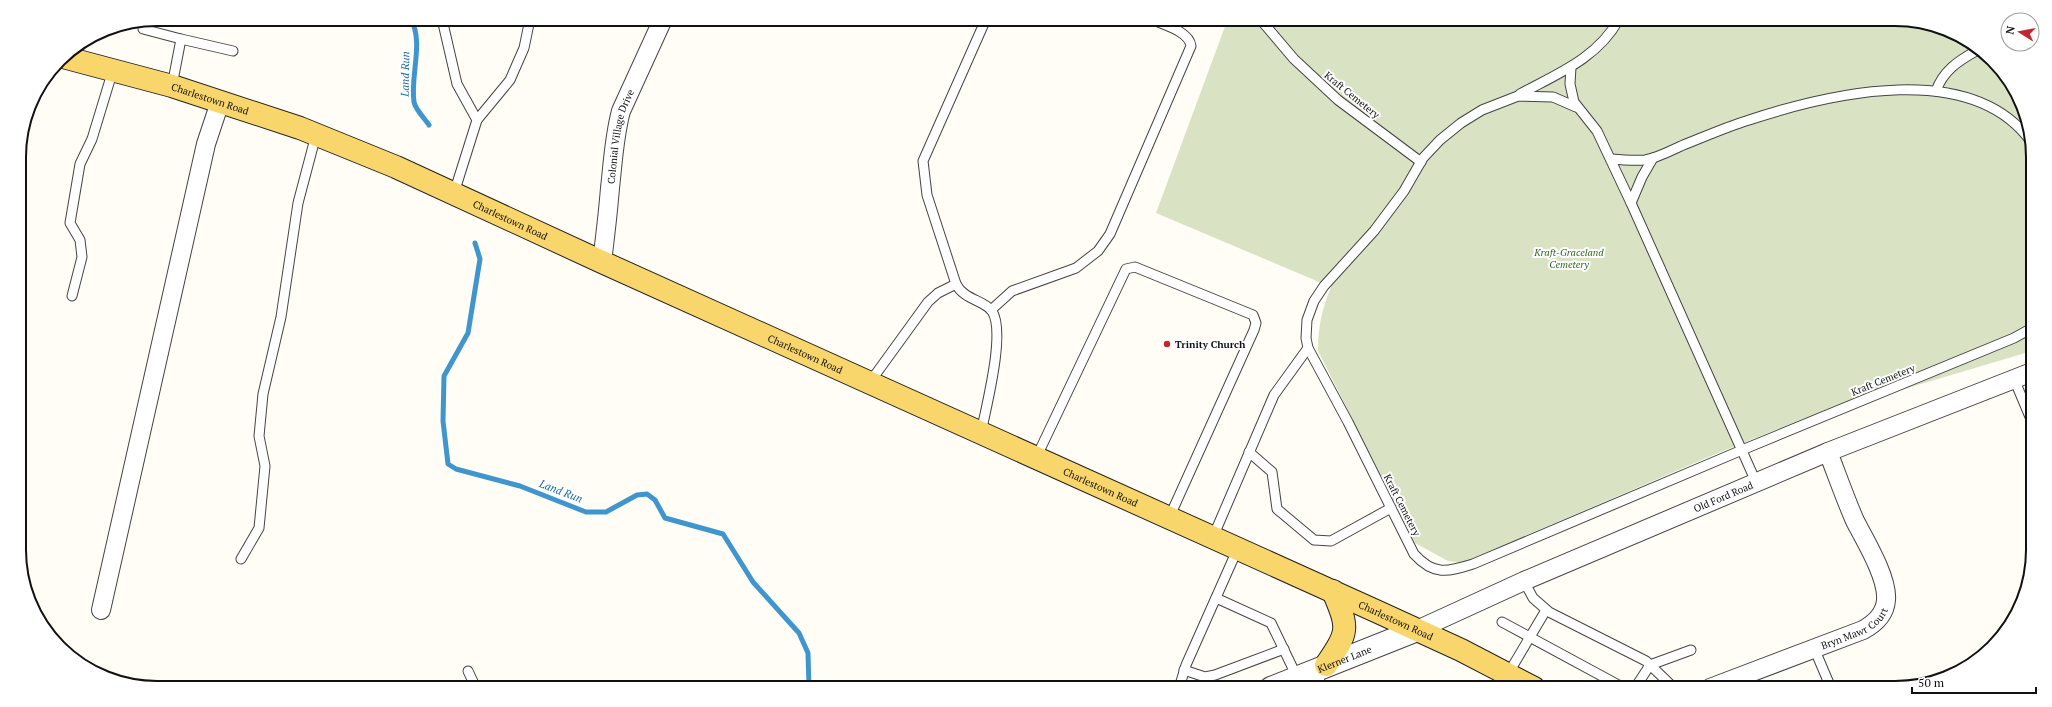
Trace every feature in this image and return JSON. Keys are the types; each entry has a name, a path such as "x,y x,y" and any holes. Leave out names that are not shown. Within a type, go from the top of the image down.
{"main road":[{"name":"Charlestown Road","path":"71,59 172,86 316,135 454,193 869,383 1333,591 1461,650 1521,681"},
{"path":"1315,675 1339,646 1345,631 1343,616 1333,591"}],"street":[{"name":"Colonial Village Drive","path":"602,262 611,187 612,156 617,127 621,111 660,26"},
{"path":"101,610 206,144 220,102"},
{"name":"Old Ford Road","path":"1417,630 1524,581 1756,482 2026,374"},
{"name":"Bryn Mawr Court","path":"1728,681 1874,624 1884,609 1886,589 1874,557 1855,520 1828,452"},
{"name":"Klerner Lane","path":"1295,681 1315,675 1417,630"}],"lane":[{"path":"444,26 457,84 477,120"},
{"path":"454,193 477,120 510,80 524,48 529,26"},
{"path":"981,433 996,346 996,321 991,310 962,293 956,284 927,195 923,161 983,26"},
{"path":"991,310 1012,290 1076,268 1098,251 1110,234 1191,46 1190,41 1182,33 1166,26"},
{"name":"Kraft Cemetery","path":"1266,26 1294,59 1338,100 1421,162"},
{"name":"Kraft Cemetery","path":"1614,26 1600,46 1571,67 1518,96 1482,110 1461,123 1440,140 1421,162 1404,191 1374,231 1324,286 1314,301 1307,320 1306,338 1308,348 1348,422 1414,554 1422,563 1433,569 1443,571 1454,570 1473,564 1742,450 2006,341 2026,331"},
{"path":"143,27 143,29 233,51"},
{"path":"172,86 181,39"},
{"path":"1936,91 1943,75 1959,61 1973,53"},
{"path":"1571,67 1570,84 1576,107"},
{"path":"72,296 82,256 80,240 70,223 80,164 92,139 112,70"},
{"path":"1611,159 1629,161 1653,158 1730,126 1805,104 1892,90 1936,91 1977,102 2001,113 2023,131"},
{"name":"Kraft Cemetery","path":"1518,96 1553,97 1576,107 1592,123 1611,159 1756,482"},
{"path":"241,559 259,528 265,466 259,436 263,394 281,317 298,203 316,135"},
{"path":"1631,203 1642,177 1653,158"},
{"path":"1036,458 1126,269 1135,267 1246,312 1256,318 1254,330 1169,518"},
{"path":"869,383 928,302 938,293 956,284"},
{"path":"1213,537 1274,395 1308,348"},
{"path":"2014,379 2026,407"},
{"path":"1250,452 1272,472 1277,508 1314,540 1332,541 1391,508"},
{"path":"1181,681 1184,670 1238,548"},
{"path":"1524,581 1533,598 1569,628 1592,634 1650,665 1667,681"},
{"path":"1216,598 1267,619 1275,627 1284,649 1315,675"},
{"path":"1508,674 1546,610"},
{"path":"1502,622 1529,638 1597,671 1613,681"},
{"path":"1587,643 1592,634"},
{"path":"1606,652 1611,644"},
{"path":"1814,648 1829,681"},
{"path":"1184,670 1205,676 1214,675 1284,649"},
{"path":"1640,681 1650,665 1691,650"},
{"path":"468,671 473,681"}],"green space":[{"name":"Kraft-Graceland Cemetery","path":"1225,26 1912,27 1929,30 1945,36 1968,48 1993,71 2004,84 2019,115 2026,148 2026,353 1800,420 1711,456 1462,563 1448,561 1415,543 1318,351 1321,318 1331,287 1156,213"}],"waterway":[{"name":"Land Run","path":"414,26 417,49 413,92 414,102 418,111 429,125"},
{"name":"Land Run","path":"475,243 480,259 468,333 444,376 443,421 448,464 456,469 520,486 586,512 606,512 637,495 647,494 655,500 665,518 723,534 753,582 799,633 808,653 809,681"}],"place":[{"name":"Trinity Church","path":"1167,344"}]}
